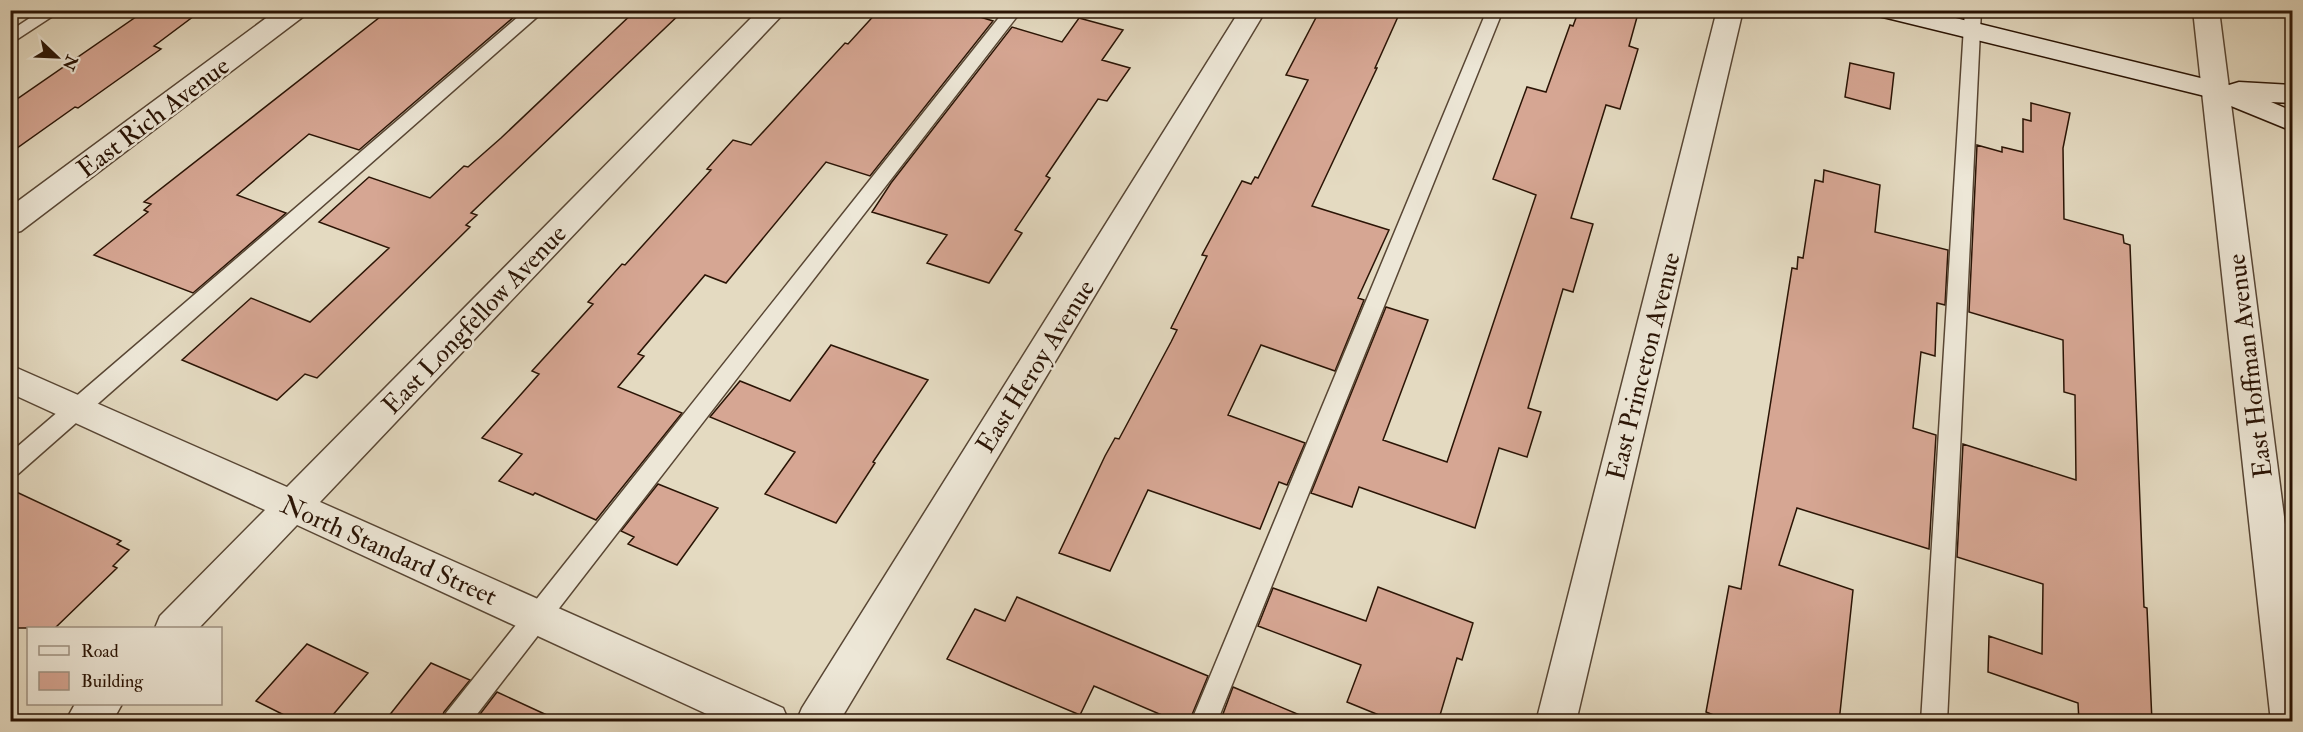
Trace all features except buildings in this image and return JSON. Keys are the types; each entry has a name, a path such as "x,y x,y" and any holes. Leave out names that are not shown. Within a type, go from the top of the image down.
{"street":[{"name":"East Rich Avenue","path":"10,223 295,10"},
{"name":"East Longfellow Avenue","path":"175,627 774,10"},
{"name":"East Heroy Avenue","path":"816,722 1253,10"},
{"name":"East Princeton Avenue","path":"1556,722 1730,10"},
{"path":"1887,10 1972,20 2217,90 2292,122"},
{"name":"East Hoffman Avenue","path":"2206,10 2291,722"},
{"path":"2217,90 2292,94"},
{"name":"North Standard Street","path":"10,378 769,722"},
{"path":"85,722 101,705"}],"lane":[{"path":"10,39 54,10"},
{"path":"10,467 537,10"},
{"path":"455,722 1014,10"},
{"path":"1204,722 1495,10"},
{"path":"1934,722 1972,20"}]}
